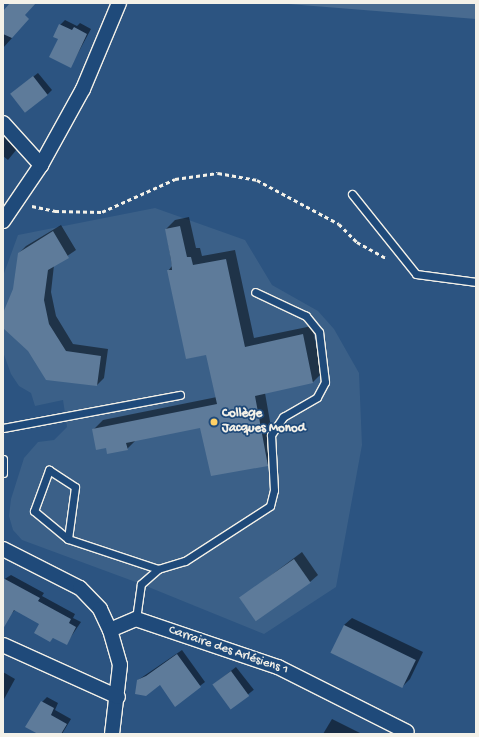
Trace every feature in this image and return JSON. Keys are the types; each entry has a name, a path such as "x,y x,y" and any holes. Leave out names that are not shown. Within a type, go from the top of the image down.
{"street":[{"path":"3,221 17,203 41,165 83,89 120,3"},
{"path":"3,123 41,165"},
{"path":"3,549 80,588 100,609 110,630 120,665 118,697 112,734"},
{"path":"110,630 136,619"},
{"name":"Carraire des Arlésiens 1","path":"136,619 278,667 407,732"},
{"path":"3,645 118,697"}],"lane":[{"path":"352,194 416,274 476,282"},
{"path":"136,619 141,584 158,569 185,561 270,506 274,490 271,435 283,417 317,397 326,382 319,332 306,316 255,292"},
{"path":"3,428 180,395"},
{"path":"3,459 3,473"},
{"path":"68,539 75,487 49,470 34,511 68,539 158,569"}],"path":[{"path":"17,203 55,211 102,212 176,179 218,173 264,184 339,224 358,242 390,260"}],"shaded area":[{"path":"276,3 476,3 476,19"},
{"name":"Collège Jacques Monod","path":"155,208 245,240 272,285 318,311 334,329 359,373 362,445 336,587 264,634 141,584 22,540 13,530 9,516 11,499 24,458 38,442 54,440 67,427 63,400 35,406 31,393 19,386 11,374 3,352 3,276 18,235"}],"building":[{"path":"10,3 36,3 25,15 29,19 12,38 3,34 3,11"},
{"path":"59,24 72,30 74,27 87,34 71,68 49,57 58,39 53,37"},
{"path":"33,76 48,95 25,113 10,94"},
{"path":"180,226 187,257 191,257 193,265 226,259 245,347 303,334 313,383 255,396 268,466 211,476 200,428 126,443 128,450 107,454 106,448 96,450 92,429 217,404 206,355 186,359 167,270 172,270 165,229"},
{"path":"53,231 69,258 48,270 44,300 49,324 66,351 101,356 97,386 46,380 28,351 3,328 3,313 13,289 18,253"},
{"path":"294,559 311,583 256,621 239,597"},
{"path":"3,578 40,598 38,601 71,619 69,623 76,627 67,645 53,638 50,642 34,633 39,624 14,610 3,629"},
{"path":"344,625 416,660 402,688 330,653"},
{"path":"177,654 201,687 175,707 160,685 146,696 135,694 137,680 146,676"},
{"path":"231,671 249,696 231,710 212,685"},
{"path":"41,701 54,708 51,715 67,724 61,734 38,734 25,727"}],"place":[{"name":"Collège Jacques Monod","path":"214,422"}]}
